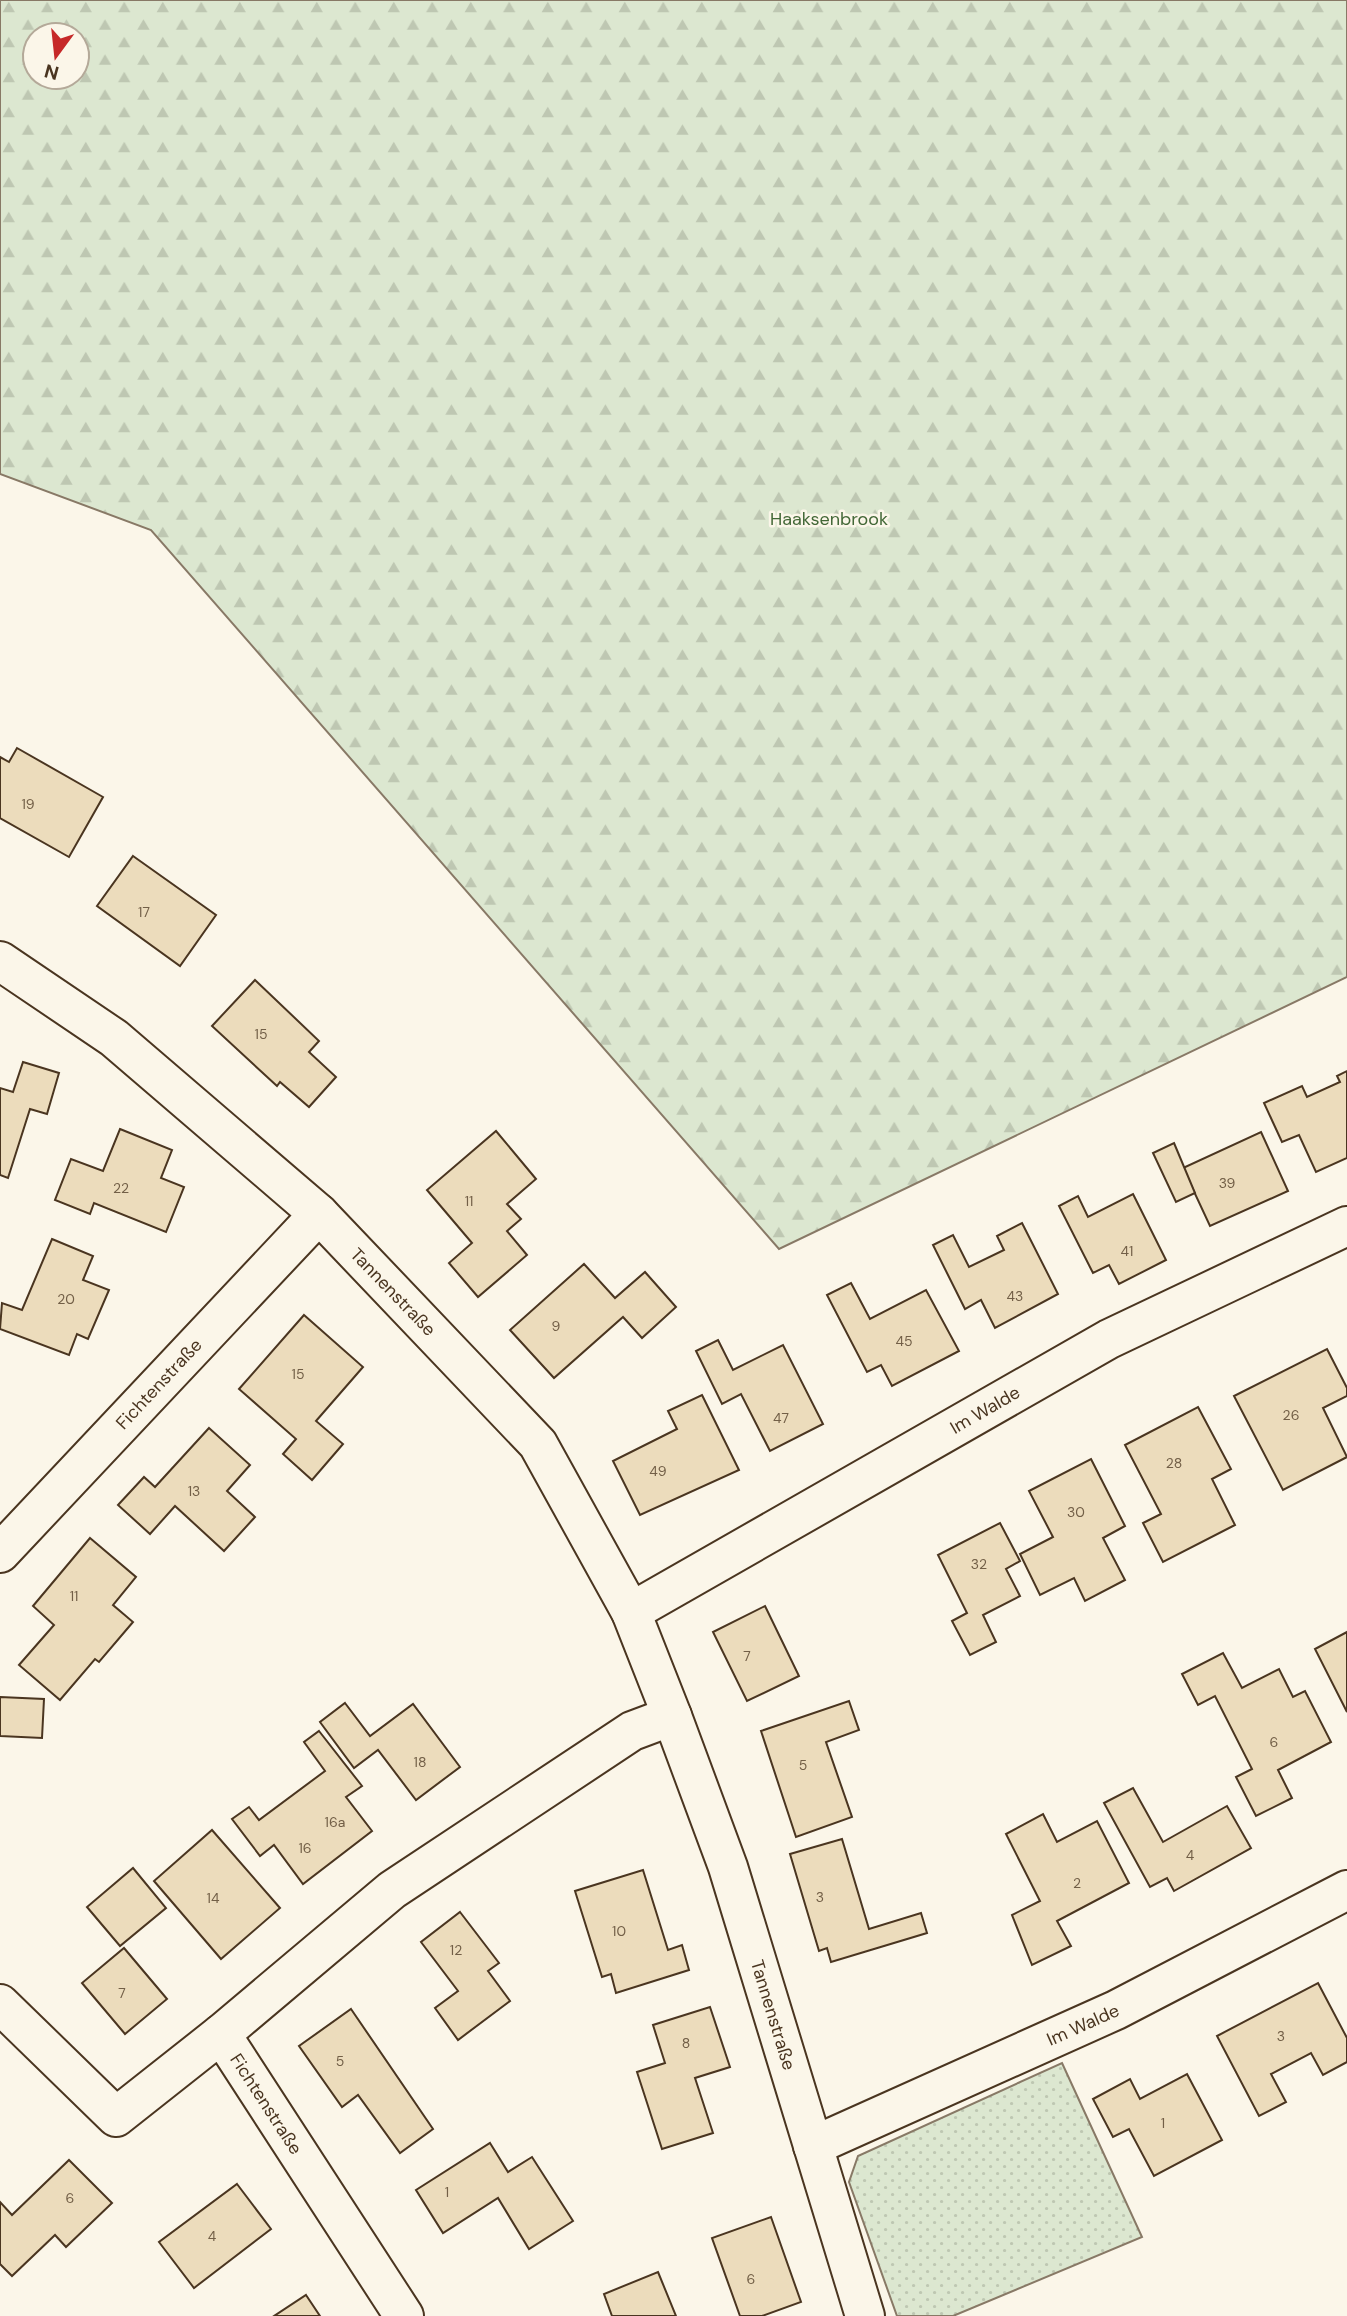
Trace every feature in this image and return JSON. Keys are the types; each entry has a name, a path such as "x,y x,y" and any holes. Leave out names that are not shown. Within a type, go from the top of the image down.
{"street":[{"name":"Tannenstraße","path":"0,961 114,1038 319,1214 538,1444 631,1612 672,1716 728,1867 865,2316"},
{"name":"Fichtenstraße","path":"0,1553 319,1214"},
{"name":"Im Walde","path":"631,1612 1109,1339 1347,1226"},
{"path":"220,2034 391,1890 632,1731 672,1716"},
{"name":"Im Walde","path":"813,2146 1116,2010 1347,1890"},
{"name":"Fichtenstraße","path":"0,2004 117,2117 220,2034 404,2316"}],"green space":[{"name":"Haaksenbrook","path":"0,0 1347,0 1347,977 779,1249 151,530 0,474"},
{"path":"1062,2063 1142,2237 953,2316 897,2316 849,2182 858,2156"}],"building":[{"path":"17,748 103,797 69,857 0,818 0,757 9,762"},
{"path":"133,856 216,915 180,966 97,906"},
{"path":"255,980 319,1041 309,1052 336,1077 309,1107 280,1082 277,1086 212,1026"},
{"path":"23,1062 59,1073 47,1114 30,1109 8,1178 0,1175 0,1088 13,1092"},
{"path":"1347,1071 1347,1158 1316,1172 1299,1135 1282,1142 1264,1103 1302,1086 1307,1097 1340,1082 1337,1076"},
{"path":"120,1129 172,1150 161,1178 184,1187 166,1232 94,1203 90,1214 55,1200 71,1159 103,1171"},
{"path":"496,1131 536,1179 507,1204 521,1219 507,1231 527,1255 478,1297 449,1263 472,1243 427,1190"},
{"path":"1261,1132 1288,1191 1210,1226 1183,1168"},
{"path":"1174,1143 1195,1193 1176,1202 1153,1153"},
{"path":"1133,1194 1166,1260 1119,1284 1109,1265 1093,1273 1059,1206 1078,1196 1088,1217"},
{"path":"1022,1223 1058,1294 995,1328 981,1300 965,1309 933,1245 953,1235 969,1267 1004,1250 997,1236"},
{"path":"52,1239 93,1256 83,1280 109,1290 88,1339 77,1334 69,1355 0,1329 2,1303 22,1310"},
{"path":"584,1264 615,1298 645,1272 676,1307 642,1338 623,1317 554,1378 510,1330"},
{"path":"851,1283 870,1319 926,1290 959,1351 892,1386 881,1365 867,1372 827,1295"},
{"path":"304,1315 363,1367 316,1421 343,1444 312,1480 283,1454 296,1439 239,1389"},
{"path":"718,1340 733,1370 783,1345 823,1424 770,1451 741,1394 722,1404 696,1351"},
{"path":"1327,1349 1347,1388 1347,1396 1323,1408 1347,1457 1283,1490 1234,1396"},
{"path":"702,1395 739,1470 640,1515 613,1461 677,1429 668,1411"},
{"path":"1198,1407 1231,1469 1212,1479 1235,1525 1163,1562 1143,1523 1161,1514 1125,1445"},
{"path":"209,1428 250,1465 227,1491 255,1517 224,1551 175,1506 150,1534 118,1505 144,1477 155,1487"},
{"path":"1091,1459 1125,1526 1103,1538 1125,1580 1085,1601 1074,1578 1040,1595 1020,1554 1053,1537 1029,1491"},
{"path":"1000,1523 1020,1561 1006,1569 1020,1596 983,1615 996,1642 970,1655 952,1621 967,1613 938,1555"},
{"path":"90,1538 136,1577 113,1605 133,1622 99,1662 95,1659 60,1700 19,1665 54,1625 33,1606"},
{"path":"765,1606 799,1676 747,1701 713,1632"},
{"path":"1347,1632 1347,1712 1315,1649"},
{"path":"1223,1653 1242,1688 1279,1669 1293,1697 1305,1691 1331,1742 1278,1770 1292,1798 1256,1816 1236,1777 1252,1769 1215,1696 1198,1705 1182,1674"},
{"path":"0,1697 44,1699 42,1738 0,1736"},
{"path":"849,1701 859,1730 826,1742 852,1817 796,1837 761,1731"},
{"path":"345,1703 370,1736 413,1704 460,1767 416,1800 378,1750 354,1768 320,1722"},
{"path":"319,1731 362,1786 346,1797 372,1831 303,1884 274,1845 260,1856 232,1819 249,1807 259,1820 325,1771 304,1742"},
{"path":"1133,1788 1163,1842 1227,1806 1251,1848 1174,1891 1167,1878 1150,1887 1104,1803"},
{"path":"1043,1814 1057,1842 1097,1821 1129,1883 1057,1921 1071,1946 1032,1965 1012,1915 1040,1901 1006,1834"},
{"path":"212,1830 280,1908 221,1959 154,1881"},
{"path":"842,1839 869,1929 921,1913 927,1933 831,1962 827,1948 819,1951 790,1854"},
{"path":"133,1868 166,1908 120,1946 87,1907"},
{"path":"643,1870 668,1950 682,1945 689,1970 616,1993 611,1974 602,1977 575,1891"},
{"path":"460,1912 499,1963 488,1971 510,2001 458,2040 435,2008 458,1991 421,1942"},
{"path":"124,1948 167,1999 125,2034 82,1983"},
{"path":"1318,1983 1347,2038 1347,2062 1323,2075 1311,2053 1271,2074 1286,2102 1259,2116 1217,2036"},
{"path":"710,2007 730,2067 695,2078 713,2133 662,2149 637,2072 665,2063 653,2025"},
{"path":"351,2009 433,2129 400,2153 358,2095 342,2107 299,2046"},
{"path":"1187,2074 1222,2140 1154,2176 1129,2129 1113,2137 1093,2099 1130,2079 1140,2099"},
{"path":"490,2143 508,2172 532,2157 573,2221 529,2249 498,2198 443,2233 416,2190"},
{"path":"69,2160 112,2203 66,2247 55,2235 12,2276 0,2264 0,2202 12,2215"},
{"path":"237,2184 271,2229 194,2288 159,2242"},
{"path":"771,2217 801,2302 762,2316 740,2316 712,2238"},
{"path":"658,2272 676,2316 612,2316 604,2294"},
{"path":"306,2295 320,2316 274,2316"}]}
